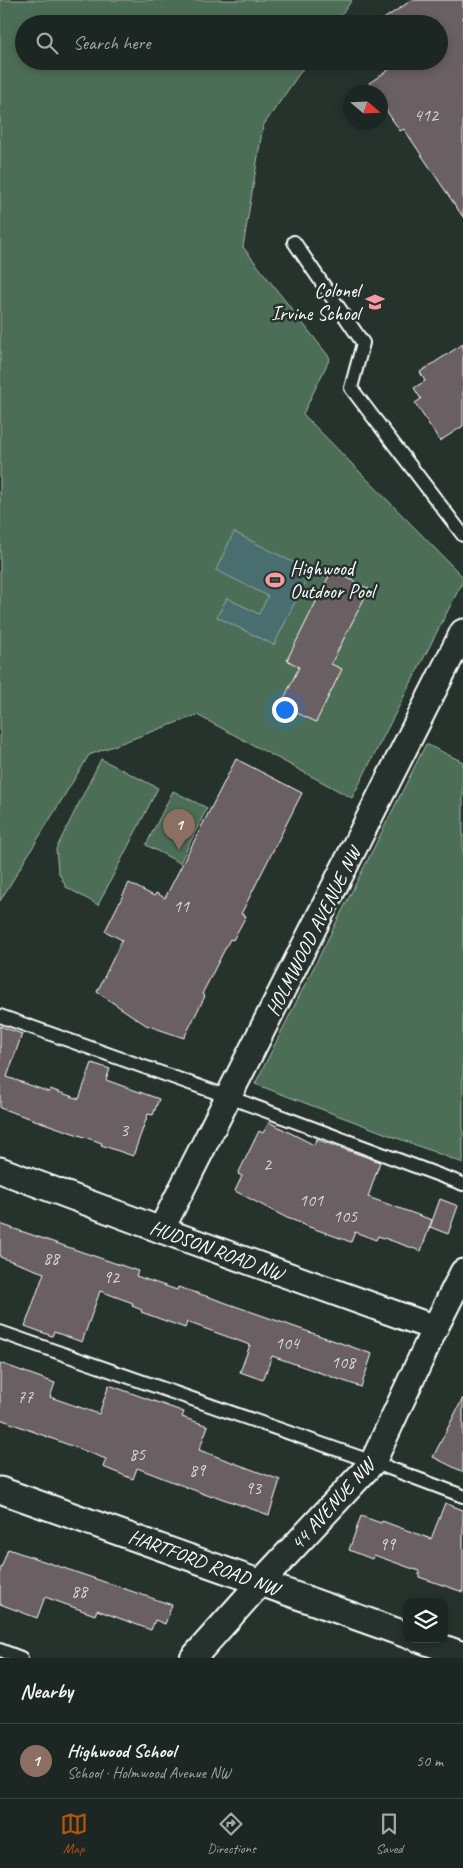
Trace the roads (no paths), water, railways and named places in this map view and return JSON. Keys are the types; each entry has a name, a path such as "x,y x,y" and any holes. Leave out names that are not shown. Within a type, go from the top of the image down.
{"street":[{"name":"HOLMWOOD AVENUE NW","path":"161,1230 463,632"},
{"name":"HUDSON ROAD NW","path":"0,1170 435,1328"},
{"name":"44 AVENUE NW","path":"193,1658 261,1582 374,1462 435,1328 463,1272"},
{"name":"HARTFORD ROAD NW","path":"0,1490 403,1634"},
{"path":"430,1643 463,1655"}],"lane":[{"path":"294,242 363,343 351,388 463,535"},
{"path":"0,1016 463,1184"},
{"path":"0,1332 374,1462 463,1496"},
{"path":"0,1650 21,1658"}],"water":[{"path":"234,532 310,571 274,645 217,617 227,598 259,614 268,596 216,570"}],"place":[{"name":"Colonel Irvine School","path":"375,302"},
{"name":"Highwood Outdoor Pool","path":"275,580"},
{"name":"Highwood School","path":"179,850"}]}
